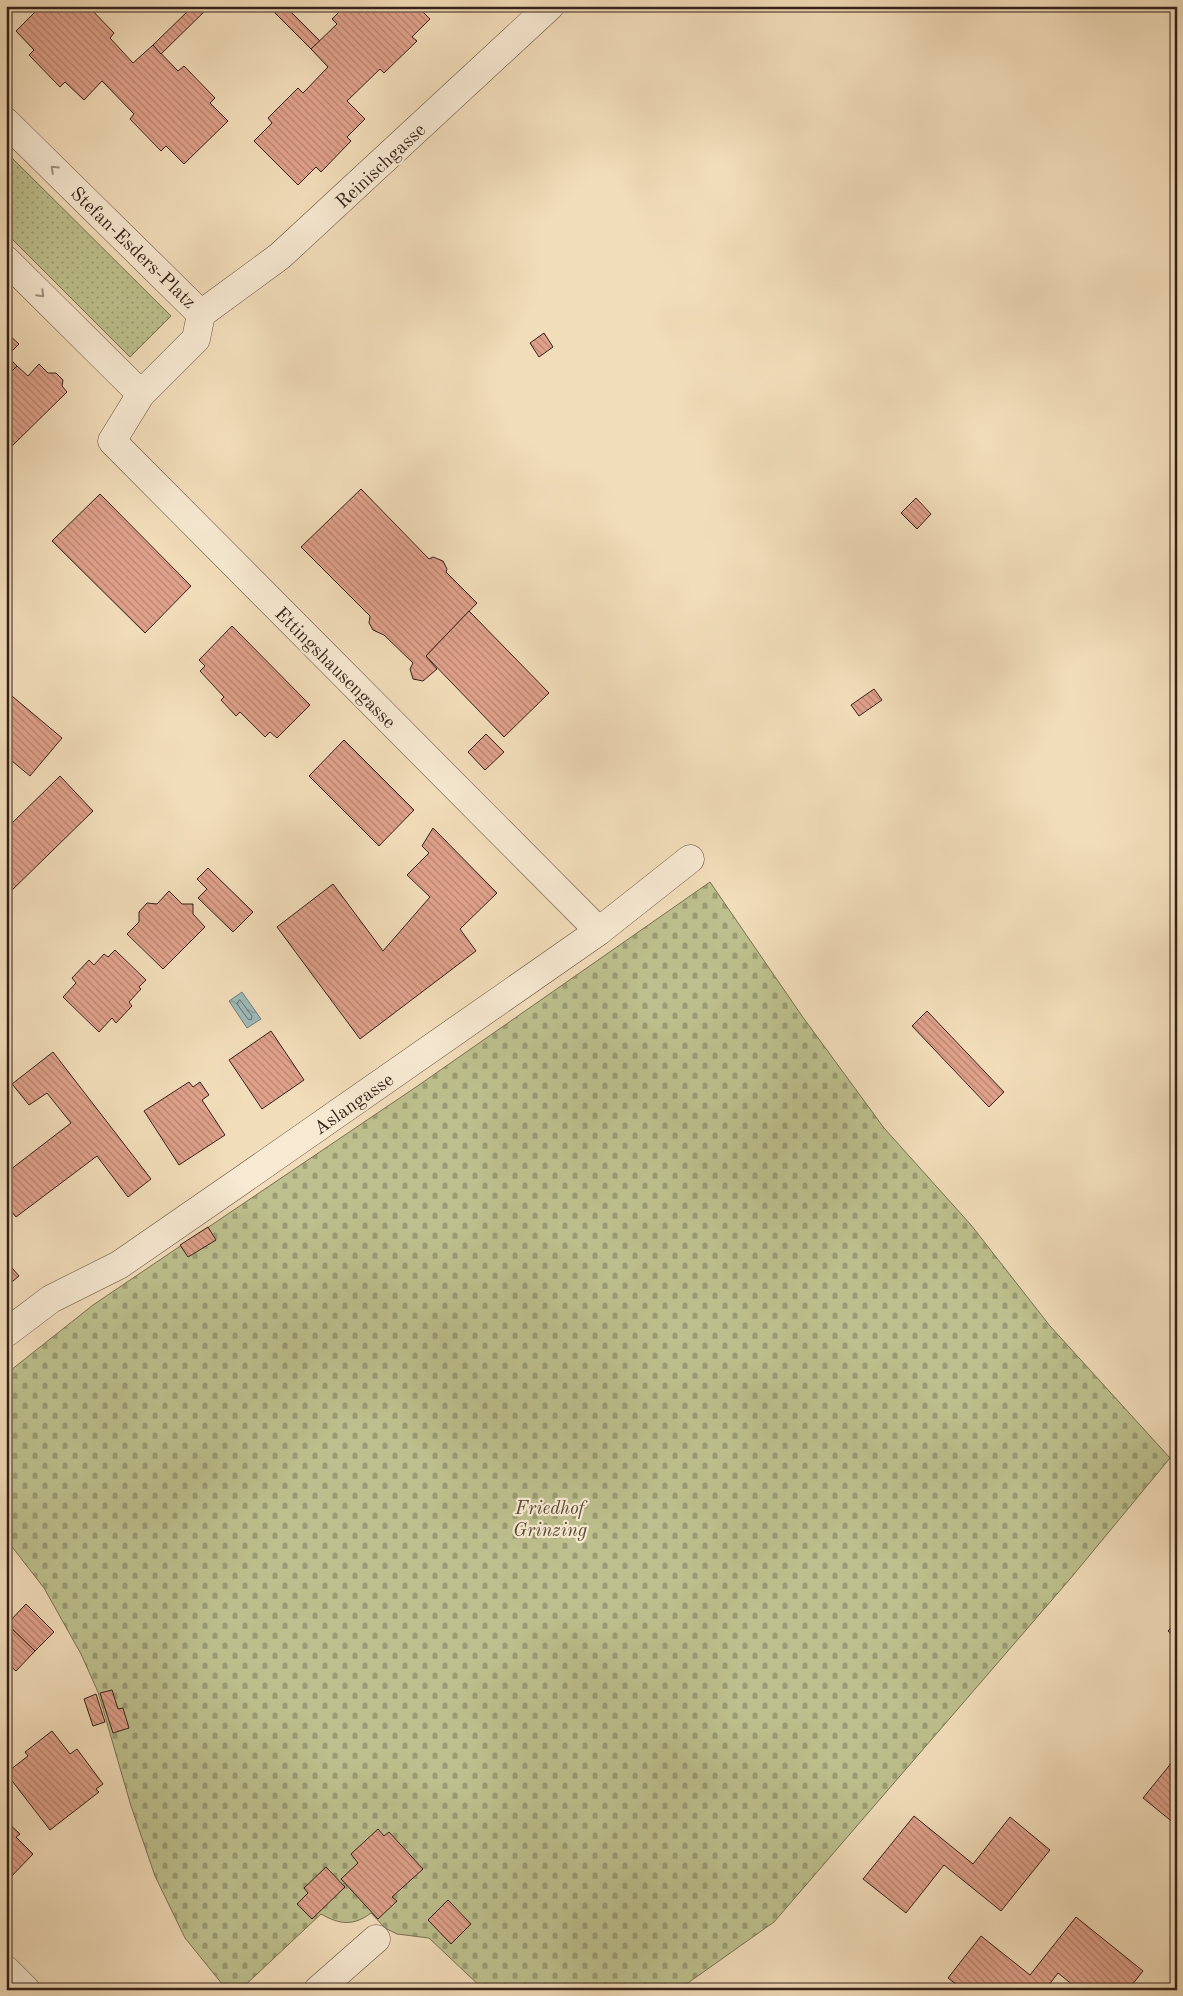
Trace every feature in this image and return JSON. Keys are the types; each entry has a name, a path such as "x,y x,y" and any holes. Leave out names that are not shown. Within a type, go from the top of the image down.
{"street":[{"name":"Reinischgasse","path":"201,314 280,256 550,6"},
{"name":"Stefan-Esders-Platz","path":"6,122 201,314 196,339 141,394"},
{"path":"6,260 141,394"},
{"name":"Ettingshausengasse","path":"141,394 112,441 600,931"},
{"name":"Aslangasse","path":"6,1333 50,1299 119,1265 600,931 690,859"},
{"path":"318,1990 376,1939"},
{"path":"6,1970 26,1990"}],"green space":[{"path":"6,152 171,316 130,357 6,233"},
{"name":"Friedhof Grinzing","path":"710,882 802,1016 884,1128 971,1225 1050,1326 1170,1458 1070,1579 774,1922 678,1990 484,1990 429,1938 397,1934 385,1928 371,1913 353,1922 341,1922 321,1914 240,1990 227,1990 185,1938 155,1876 131,1806 98,1692 81,1654 44,1588 6,1539 6,1374 93,1305 419,1085"}],"water":[{"path":"242,992 261,1019 247,1028 229,1001"}],"building":[{"path":"41,6 88,6 114,33 110,38 133,63 153,45 178,71 184,66 215,98 210,103 228,121 184,164 166,146 161,151 130,119 134,114 102,81 84,100 65,82 60,87 29,55 34,50 16,31"},
{"path":"193,6 206,6 208,8 161,54 153,45"},
{"path":"268,6 285,6 320,41 311,49"},
{"path":"345,6 417,6 430,19 412,37 417,41 384,73 380,69 347,101 365,119 347,137 351,141 321,172 316,167 298,185 254,141 272,123 268,118 298,88 303,93 328,67 311,49 337,24 332,19"},
{"path":"6,323 11,328 9,335 19,344 7,356 17,366 6,377"},
{"path":"544,333 553,347 539,357 530,343"},
{"path":"39,364 48,373 56,373 63,380 62,386 67,392 10,448 6,444 6,377 17,366 28,376"},
{"path":"361,489 429,559 433,557 443,561 447,569 446,572 477,603 426,656 437,669 423,681 413,679 410,669 413,663 384,635 373,630 369,623 370,616 301,547"},
{"path":"100,494 191,586 145,633 52,541"},
{"path":"916,498 931,514 917,529 901,513"},
{"path":"469,611 549,693 504,737 426,656"},
{"path":"232,626 310,705 277,738 270,732 265,737 240,712 236,716 221,700 224,697 200,671 205,666 199,660"},
{"path":"874,689 882,700 859,716 851,705"},
{"path":"6,691 62,738 30,776 6,756"},
{"path":"486,734 504,752 485,770 468,752"},
{"path":"344,740 414,810 379,846 309,776"},
{"path":"60,776 93,811 6,896 6,829"},
{"path":"433,828 497,893 460,929 476,951 360,1039 277,927 333,884 383,951 430,897 407,875 429,853 422,846"},
{"path":"208,868 253,912 233,932 198,898 207,889 197,879"},
{"path":"169,891 182,904 193,904 193,914 205,927 163,969 127,934 139,922 139,912 147,903 157,904"},
{"path":"115,950 146,980 139,987 141,989 129,1002 132,1006 116,1023 112,1018 99,1032 63,997 76,983 72,978 89,960 94,965 104,954 108,957"},
{"path":"927,1011 1004,1092 989,1107 912,1026"},
{"path":"271,1031 304,1080 262,1109 229,1060"},
{"path":"53,1052 151,1179 128,1197 97,1156 16,1217 6,1205 6,1173 71,1123 47,1093 29,1105 12,1084"},
{"path":"189,1082 193,1087 200,1082 209,1095 202,1100 225,1135 179,1165 144,1111"},
{"path":"208,1227 216,1240 188,1257 180,1245"},
{"path":"6,1261 19,1276 6,1287"},
{"path":"26,1604 54,1632 35,1651 7,1624"},
{"path":"1177,1621 1177,1639 1168,1631"},
{"path":"7,1624 35,1651 16,1671 6,1662"},
{"path":"112,1690 118,1709 123,1708 129,1728 113,1733 100,1693"},
{"path":"96,1694 105,1722 93,1726 84,1699"},
{"path":"52,1731 70,1754 77,1749 103,1784 96,1789 99,1792 50,1830 6,1773 28,1756 25,1752"},
{"path":"1177,1756 1177,1822 1175,1824 1143,1798"},
{"path":"914,1816 973,1864 1010,1817 1050,1850 1001,1911 944,1865 906,1913 863,1879"},
{"path":"6,1821 20,1834 16,1837 33,1854 6,1882"},
{"path":"378,1829 384,1836 389,1832 423,1869 392,1897 397,1901 378,1919 341,1879 358,1863 351,1854"},
{"path":"326,1867 345,1887 312,1919 297,1904 308,1893 304,1888"},
{"path":"448,1900 471,1924 451,1944 428,1920"},
{"path":"1076,1917 1143,1971 1128,1990 1079,1990 1058,1973 1045,1990 963,1990 948,1978 981,1936 1030,1975"}]}
